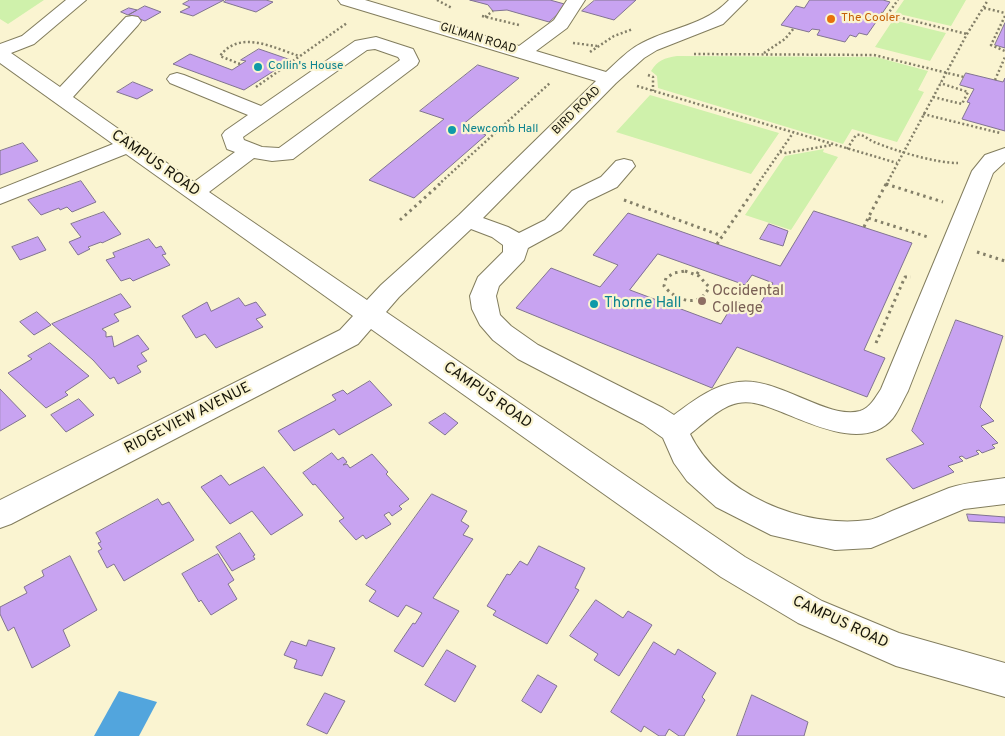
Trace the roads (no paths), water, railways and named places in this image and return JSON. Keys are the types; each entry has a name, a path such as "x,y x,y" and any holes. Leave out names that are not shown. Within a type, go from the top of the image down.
{"street":[{"path":"0,53 28,40 77,0"},
{"name":"GILMAN ROAD","path":"348,0 376,5 400,16 610,79"},
{"path":"522,52 561,24 576,0"},
{"name":"BIRD ROAD","path":"370,314 390,291 467,220 637,54 650,46 717,20 738,0"},
{"path":"380,29 400,16"},
{"path":"61,98 107,44 132,21"},
{"path":"434,45 451,31"},
{"path":"376,43 406,53 410,60 285,154 271,156 250,151 235,144 232,135 362,45 376,43"},
{"name":"CAMPUS ROAD","path":"0,53 194,192 733,567 810,612 896,649 1005,680"},
{"path":"176,79 262,113"},
{"path":"0,198 129,146"},
{"path":"194,192 250,151"},
{"path":"674,431 724,395 740,391 757,391 837,422 860,423 881,412 894,392 984,171 993,160 1005,154"},
{"path":"517,244 554,225 580,196 609,182 624,166"},
{"path":"467,220 508,236 517,244"},
{"path":"517,244 514,254 487,283 483,296 489,320 502,333 528,352 654,416 674,431 685,455 698,472 727,498 782,525 835,536 871,534 961,497 1005,491"},
{"name":"RIDGEVIEW AVENUE","path":"0,515 349,337 370,314"}],"water":[{"path":"119,691 157,702 139,736 94,736"}],"place":[{"name":"The Cooler","path":"831,19"},
{"name":"Collin's House","path":"258,67"},
{"name":"Newcomb Hall","path":"452,130"},
{"name":"Occidental College","path":"702,301"},
{"name":"Thorne Hall","path":"594,304"}]}
